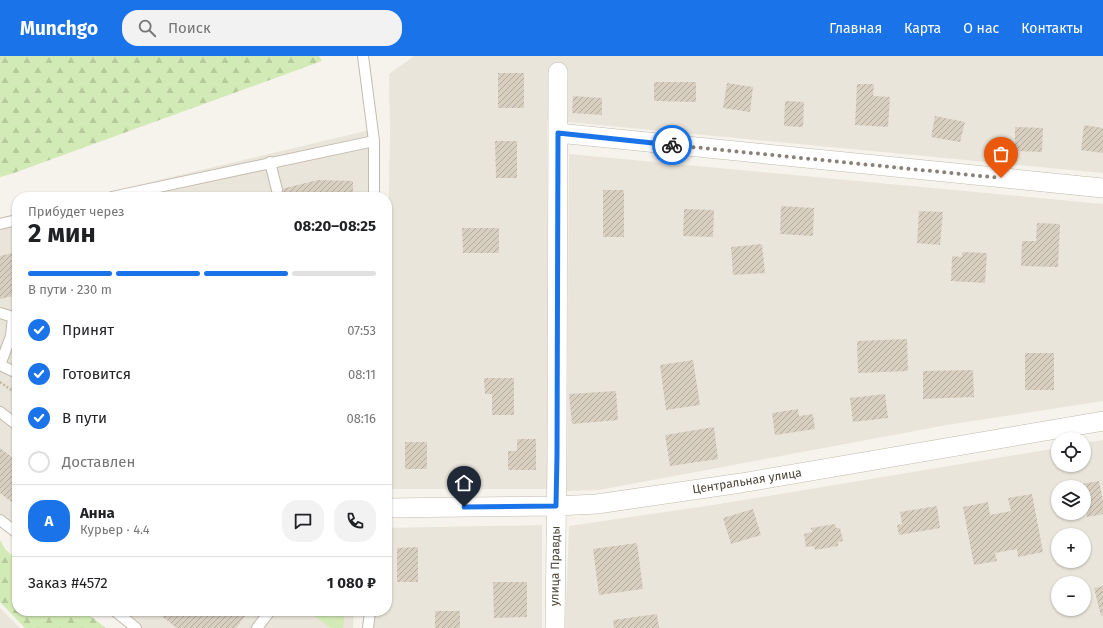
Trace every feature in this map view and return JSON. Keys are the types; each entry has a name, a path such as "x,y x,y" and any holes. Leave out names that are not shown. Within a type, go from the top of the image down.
{"street":[{"name":"улица Правды","path":"555,628 558,72"},
{"path":"558,133 1103,188"},
{"name":"Центральная улица","path":"392,508 556,506 597,504 741,483 1103,421"}],"lane":[{"path":"363,56 374,141 374,192"},
{"path":"135,192 374,141"},
{"path":"270,162 277,190"},
{"path":"0,224 12,221"},
{"path":"0,313 12,316"},
{"path":"12,342 0,365 12,371"},
{"path":"0,412 12,421"},
{"path":"0,520 12,529"},
{"path":"121,616 136,628"},
{"path":"257,628 264,616"},
{"path":"368,628 369,616"}],"path":[{"path":"0,382 12,390"}],"shaded area":[{"path":"414,56 1103,56 1103,173 547,120 547,489 392,489 392,192 389,192 389,74"},
{"path":"370,130 368,192 108,192"},
{"path":"569,154 1103,204 1103,401 947,425 599,490 567,491"},
{"path":"12,215 12,533 0,524 0,218"},
{"path":"1103,440 1103,628 565,628 569,526 713,505 1051,449 1051,472 1091,472 1091,442"},
{"path":"542,525 542,628 374,628 374,616 392,616 392,528"},
{"path":"0,608 20,628 0,628"},
{"path":"117,616 354,616 353,628 133,628"}],"green space":[{"path":"0,56 319,56 322,61 0,177"},
{"path":"0,540 5,549 12,555 12,614 0,602"},
{"path":"13,616 90,616 106,628 25,628"},
{"path":"314,616 344,616 343,628 331,628"}],"building":[{"path":"498,73 524,73 524,108 498,108"},
{"path":"654,82 696,82 696,102 654,101"},
{"path":"727,83 753,87 750,112 723,108"},
{"path":"857,84 874,84 873,96 890,97 888,127 855,125"},
{"path":"573,96 602,98 602,115 572,113"},
{"path":"785,101 804,102 803,127 784,126"},
{"path":"935,116 965,122 960,142 931,137"},
{"path":"1084,125 1103,128 1103,153 1081,150"},
{"path":"1015,127 1043,128 1042,152 1015,151"},
{"path":"495,141 517,141 517,178 496,178"},
{"path":"318,180 353,181 353,192 269,192"},
{"path":"603,190 624,190 624,237 603,237"},
{"path":"781,206 814,208 813,236 780,234"},
{"path":"684,209 714,210 713,237 683,236"},
{"path":"919,211 943,212 940,245 917,243"},
{"path":"1037,223 1060,224 1058,267 1021,266 1022,241 1036,241"},
{"path":"462,228 499,228 499,253 463,253"},
{"path":"762,244 765,273 733,275 731,247"},
{"path":"962,252 987,253 985,283 951,281 952,256 962,257"},
{"path":"12,253 12,296 0,299 0,256"},
{"path":"907,339 908,371 858,373 857,341"},
{"path":"1025,353 1054,353 1054,390 1025,390"},
{"path":"693,360 700,405 666,410 660,365"},
{"path":"973,370 974,397 923,399 923,371"},
{"path":"484,378 514,378 514,415 492,415 492,394 485,394"},
{"path":"616,391 618,420 572,424 569,394"},
{"path":"885,394 888,418 853,422 850,398"},
{"path":"798,409 799,416 813,414 815,429 775,435 772,413"},
{"path":"714,427 718,459 670,466 665,435"},
{"path":"517,439 536,439 536,470 508,470 508,451 517,451"},
{"path":"405,442 427,442 427,469 405,469"},
{"path":"0,448 12,457 12,502 0,493"},
{"path":"1099,481 1103,501 1103,514 1091,516 1091,482"},
{"path":"1032,494 1043,552 1018,557 1017,549 995,553 997,561 974,565 963,507 988,502 990,515 1011,511 1008,498"},
{"path":"937,506 940,528 899,535 897,525 902,524 900,512"},
{"path":"753,509 761,535 731,544 723,518"},
{"path":"835,524 836,528 840,528 843,541 838,542 838,546 815,550 814,546 806,547 804,534 812,532 811,528"},
{"path":"637,543 643,589 599,595 593,549"},
{"path":"418,547 418,582 397,582 397,548"},
{"path":"493,582 527,582 527,617 494,618"},
{"path":"1103,586 1103,615 1101,616 1094,588"},
{"path":"435,611 460,611 460,628 435,628"},
{"path":"657,614 659,628 614,628 613,620"},
{"path":"161,616 245,616 236,628 177,628"}],"way so far":[{"path":"672,145 1001,178"}],"route":[{"path":"464,507 556,506 558,133 672,145"}]}
